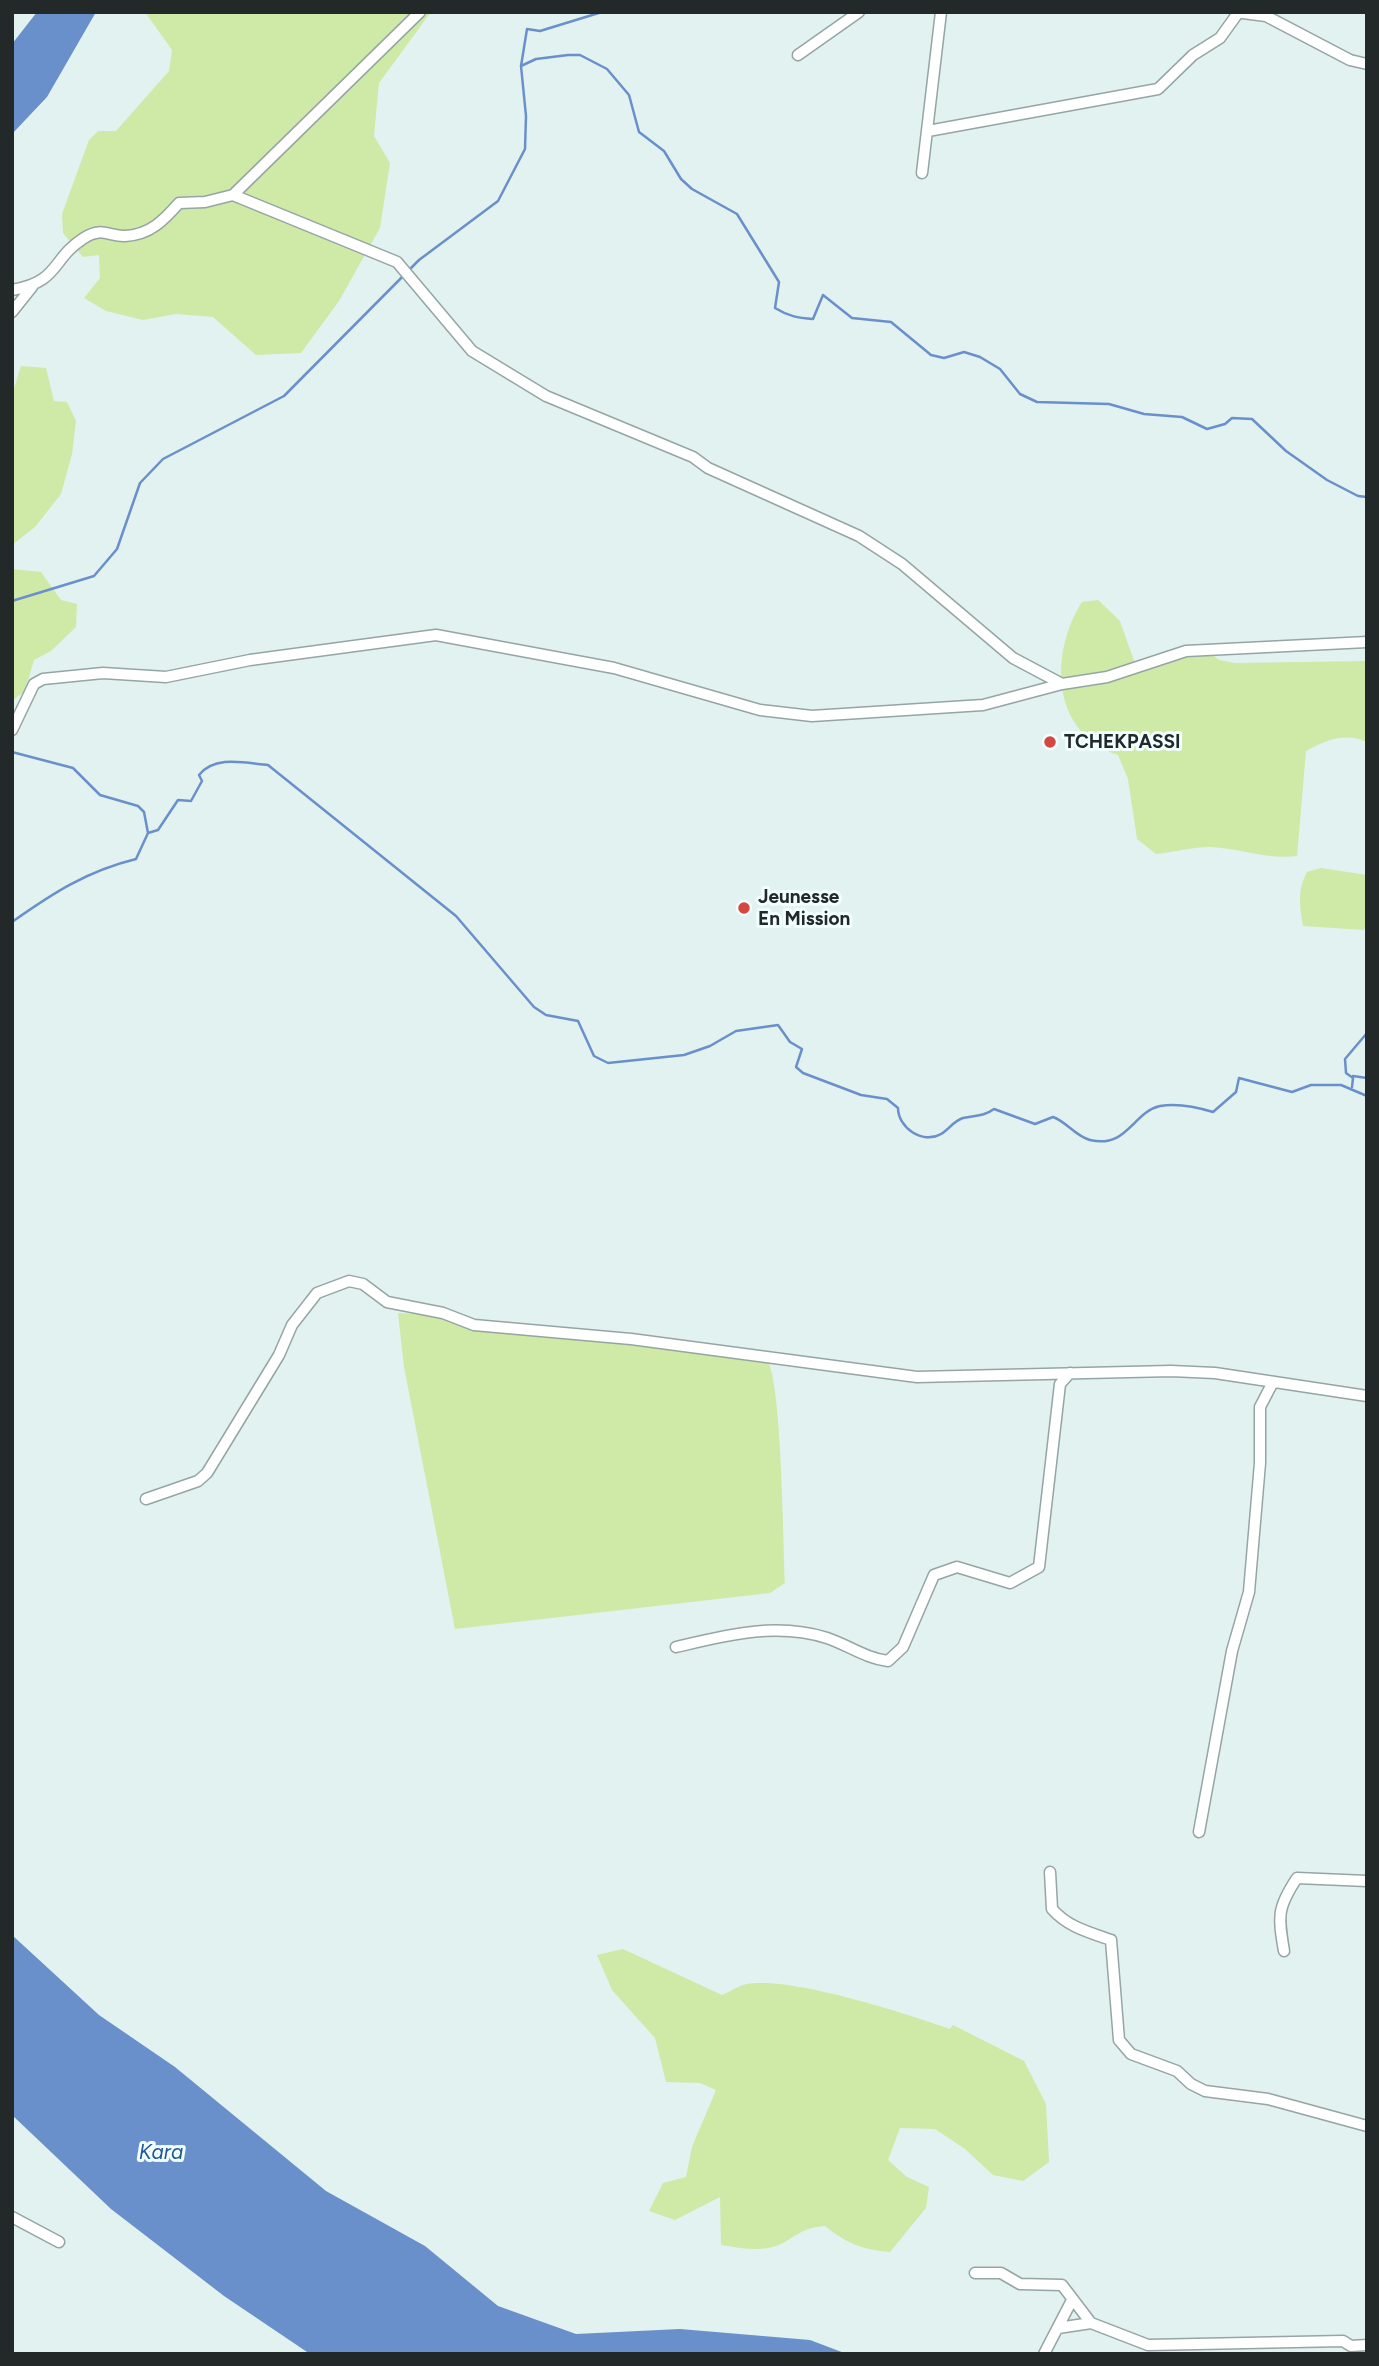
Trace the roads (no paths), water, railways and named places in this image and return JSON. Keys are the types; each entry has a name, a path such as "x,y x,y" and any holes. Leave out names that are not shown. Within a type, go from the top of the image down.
{"street":[{"path":"12,312 32,287 47,278 70,249 86,236 98,232 123,237 156,227 179,203 205,202 233,195 420,12"},
{"path":"798,55 859,12"},
{"path":"922,173 941,12"},
{"path":"928,131 1158,89 1193,55 1220,38 1237,13 1266,16 1350,60 1367,64"},
{"path":"233,195 397,262 472,351 546,396 693,457 708,468 859,536 902,564 1013,658 1062,684"},
{"path":"12,290 32,287"},
{"path":"12,730 34,684 43,679 103,673 166,677 250,660 436,635 614,668 760,709 811,716 983,705 1062,684 1107,677 1186,651 1367,642"},
{"path":"146,1499 198,1481 207,1474 279,1355 292,1325 317,1293 349,1281 363,1284 387,1302 443,1313 474,1325 631,1339 917,1377 1171,1371 1367,1396"},
{"path":"676,1647 757,1630 795,1630 830,1639 871,1659 888,1661 904,1647 934,1575 957,1567 1010,1583 1039,1567 1060,1384 1070,1373"},
{"path":"1199,1832 1232,1651 1249,1592 1260,1463 1260,1407 1273,1382"},
{"path":"1050,1872 1052,1909 1061,1920 1111,1940 1119,2040 1131,2054 1177,2071 1191,2084 1205,2091 1269,2099 1367,2126"},
{"path":"1284,1951 1278,1917 1283,1898 1297,1878 1367,1881"},
{"path":"12,2217 59,2242"},
{"path":"975,2273 1001,2273 1020,2284 1062,2285 1091,2323 1148,2345 1343,2342 1352,2346 1367,2346"},
{"path":"1044,2354 1072,2300"},
{"path":"1058,2328 1091,2323"}],"water":[{"path":"37,12 96,12 47,97 12,134 12,44"},
{"name":"Kara","path":"12,1935 99,2015 175,2067 326,2191 425,2246 498,2306 576,2334 680,2329 810,2340 847,2354 310,2354 224,2296 111,2209 12,2115"}],"waterway":[{"path":"12,601 94,576 117,549 140,483 163,459 284,396 419,260 498,201 525,149 526,116 521,66 527,29 540,31 602,12"},
{"path":"521,66 536,59 580,55 607,69 629,95 639,132 664,151 681,179 692,189 737,214 779,282 775,308 780,311 813,319 823,295 852,318 891,322 931,355 944,358 964,352 980,357 1000,369 1020,394 1037,402 1109,404 1144,414 1182,417 1207,429 1225,424 1232,418 1252,419 1286,451 1327,480 1358,496 1367,497"},
{"path":"12,752 73,768 100,795 138,806 144,812 148,833 136,859 71,884 12,922"},
{"path":"148,833 158,830 178,800 191,801 202,781 199,775 213,765 231,762 268,765 456,916 534,1007 546,1015 578,1021 594,1056 608,1063 684,1055 710,1046 736,1031 778,1025 790,1042 802,1049 796,1067 803,1073 861,1095 887,1099 898,1108 902,1122 919,1136 934,1137 960,1119 983,1115 994,1109 1035,1124 1053,1117 1085,1138 1103,1141 1121,1135 1143,1115 1160,1106 1187,1106 1213,1112 1236,1092 1239,1078 1292,1092 1311,1085 1341,1085 1367,1096"},
{"path":"1367,1010 1367,1018"},
{"path":"1352,1087 1353,1078 1346,1073 1345,1059 1367,1033"},
{"path":"1353,1076 1367,1078"}],"place":[{"name":"TCHEKPASSI","path":"1050,742"},
{"name":"Jeunesse En Mission","path":"744,908"}]}
